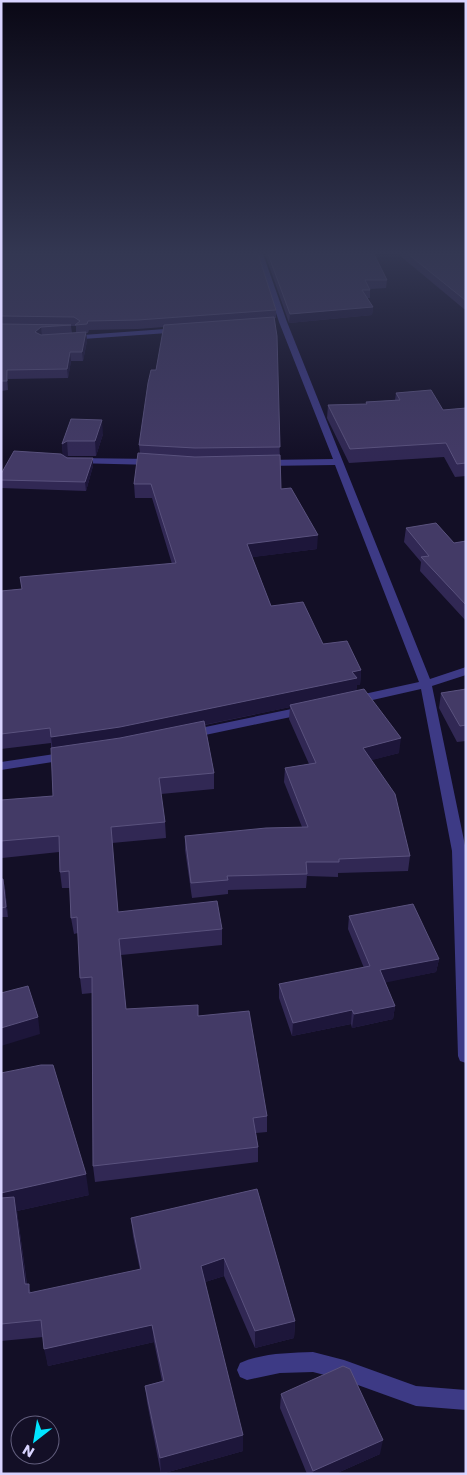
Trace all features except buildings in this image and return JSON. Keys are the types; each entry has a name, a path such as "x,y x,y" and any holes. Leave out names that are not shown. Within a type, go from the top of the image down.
{"street":[{"path":"279,323 339,462 426,684 459,851 464,937 466,1056"},
{"path":"60,334 87,337 192,329"},
{"path":"68,461 166,462"},
{"path":"253,464 339,462"},
{"path":"341,702 426,684 466,671"},
{"path":"180,736 322,706"},
{"path":"1,766 84,754"},
{"path":"246,1370 280,1363 313,1362 344,1370 416,1396 466,1400"}]}
